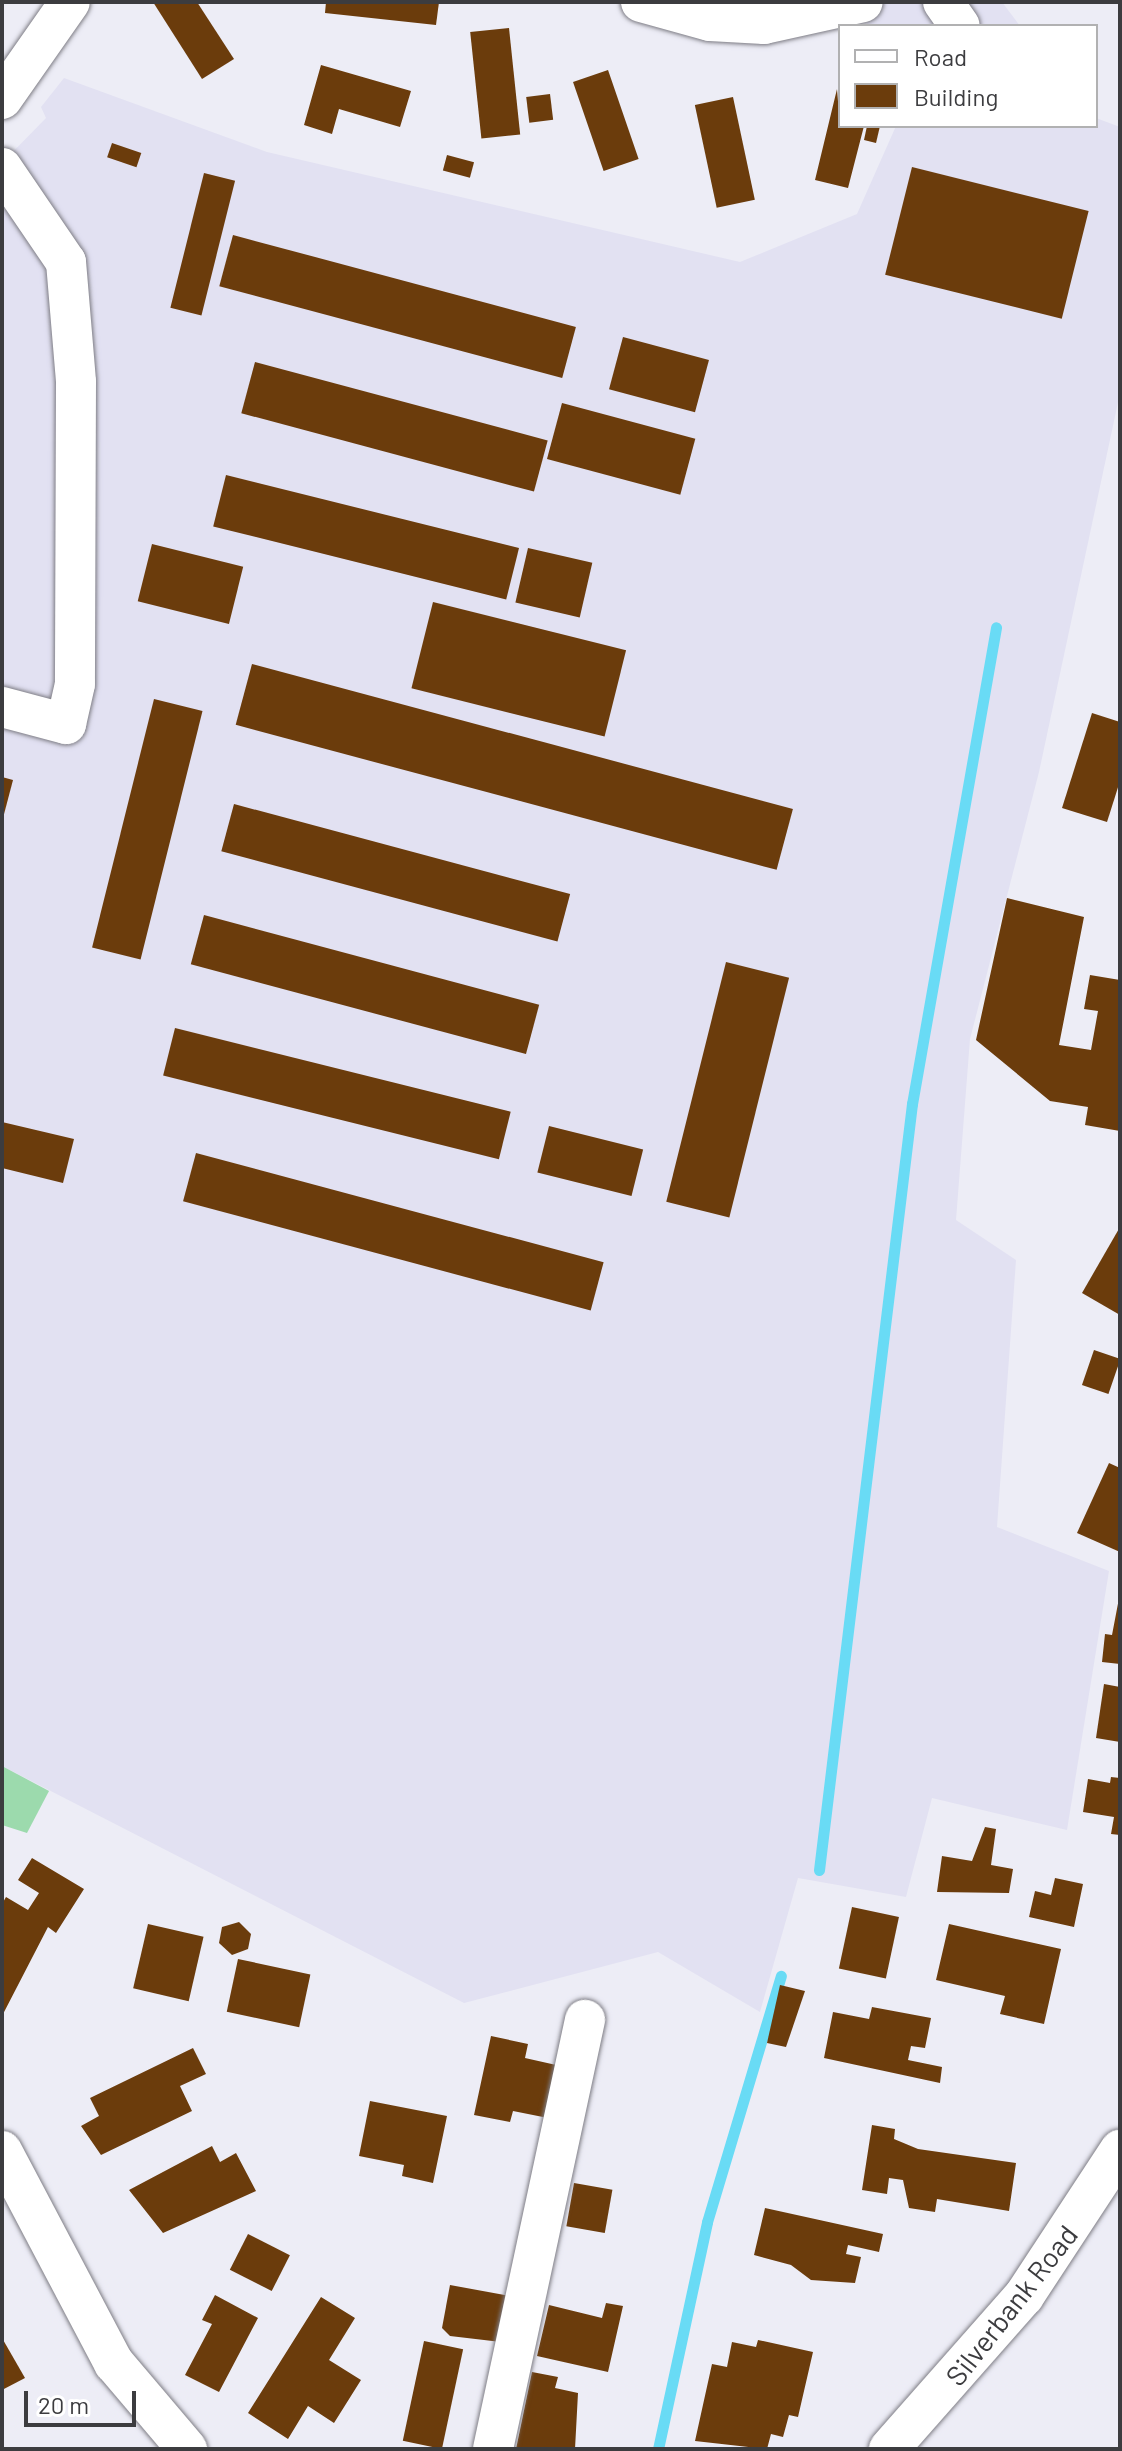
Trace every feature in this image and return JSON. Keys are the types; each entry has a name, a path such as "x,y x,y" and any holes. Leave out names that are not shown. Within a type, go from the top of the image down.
{"street":[{"path":"2,99 70,2"},
{"path":"654,4 764,24 863,2"},
{"path":"943,2 959,24"},
{"path":"2,168 66,262 76,382 75,684 66,724 2,707"},
{"path":"493,2449 585,2020"},
{"name":"Silverbank Road","path":"889,2449 1024,2296 1120,2150"},
{"path":"2,2151 114,2363 187,2449"}],"shaded area":[{"path":"864,2 1002,2 1018,24 868,24 856,7"},
{"path":"64,78 267,152 740,262 857,214 895,128 1098,128 1098,119 1120,127 1120,393 1039,772 970,1039 956,1220 1016,1260 997,1527 1109,1571 1067,1830 932,1798 906,1897 798,1878 760,2012 658,1952 464,2003 2,1766 2,163 46,118 41,107"}],"green space":[{"path":"2,1766 49,1791 27,1833 2,1825"}],"building":[{"path":"153,2 197,2 234,59 202,79"},
{"path":"326,2 439,2 436,25 325,13"},
{"path":"509,28 520,134 481,138 470,32"},
{"path":"321,65 411,91 400,127 339,109 332,134 304,125"},
{"path":"608,70 639,159 604,171 573,82"},
{"path":"837,89 838,128 863,128 848,188 815,180"},
{"path":"550,94 553,120 529,123 526,97"},
{"path":"733,97 755,200 717,208 695,105"},
{"path":"867,128 880,128 876,143 864,140"},
{"path":"112,143 141,153 136,167 107,157"},
{"path":"447,155 474,162 470,178 443,170"},
{"path":"912,167 1089,211 1062,319 885,275"},
{"path":"204,173 235,181 201,316 170,308"},
{"path":"233,235 576,327 562,378 219,286"},
{"path":"623,337 709,360 695,412 609,389"},
{"path":"255,362 548,440 534,492 241,413"},
{"path":"562,403 695,439 680,495 547,459"},
{"path":"226,475 519,548 506,599 213,526"},
{"path":"152,544 243,567 229,624 138,601"},
{"path":"528,548 592,563 580,617 515,603"},
{"path":"433,602 626,650 605,736 411,688"},
{"path":"252,664 793,809 777,870 236,725"},
{"path":"154,699 203,711 141,959 92,947"},
{"path":"1092,713 1120,722 1120,781 1107,822 1062,808"},
{"path":"2,777 13,780 3,818 2,818"},
{"path":"234,804 570,894 557,941 221,851"},
{"path":"1007,898 1084,917 1059,1045 1091,1050 1098,1011 1084,1009 1090,975 1120,980 1120,1131 1085,1125 1088,1107 1050,1101 976,1040"},
{"path":"204,915 539,1005 526,1054 191,964"},
{"path":"726,962 789,978 729,1217 666,1202"},
{"path":"175,1028 511,1112 499,1159 163,1076"},
{"path":"2,1122 74,1139 63,1183 2,1168"},
{"path":"549,1126 643,1149 632,1196 537,1173"},
{"path":"196,1153 604,1262 591,1311 183,1201"},
{"path":"1120,1227 1120,1315 1082,1293"},
{"path":"1094,1350 1120,1359 1108,1394 1082,1385"},
{"path":"1109,1463 1120,1468 1120,1552 1077,1533"},
{"path":"1120,1593 1120,1664 1102,1662 1105,1634 1112,1635"},
{"path":"1104,1684 1120,1687 1120,1742 1096,1738"},
{"path":"1111,1777 1120,1778 1120,1835 1111,1834 1114,1817 1083,1812 1088,1779 1110,1783"},
{"path":"985,1827 996,1829 991,1865 1013,1869 1009,1893 937,1892 942,1856 972,1861"},
{"path":"32,1858 84,1889 56,1933 48,1927 2,2016 2,1904 6,1897 28,1910 39,1893 18,1880"},
{"path":"1055,1878 1083,1884 1074,1927 1029,1917 1035,1891 1051,1895"},
{"path":"852,1907 899,1917 886,1979 839,1969"},
{"path":"239,1922 251,1934 248,1949 232,1955 219,1943 222,1927"},
{"path":"148,1924 204,1937 189,2001 133,1988"},
{"path":"949,1924 1061,1949 1044,2024 1000,2014 1005,1996 936,1980"},
{"path":"238,1959 310,1974 299,2027 227,2012"},
{"path":"780,1985 805,1991 786,2047 767,2043"},
{"path":"872,2007 931,2018 925,2048 911,2046 908,2060 942,2067 940,2083 824,2058 833,2012 869,2019"},
{"path":"491,2036 528,2044 525,2058 565,2067 553,2119 513,2111 510,2122 474,2115"},
{"path":"193,2048 206,2074 180,2086 192,2111 101,2155 81,2126 99,2116 90,2098"},
{"path":"370,2101 447,2116 433,2183 402,2176 404,2165 359,2156"},
{"path":"872,2125 895,2129 894,2139 918,2149 1016,2163 1009,2211 937,2199 935,2212 909,2208 903,2180 889,2178 887,2194 862,2190"},
{"path":"212,2146 220,2162 236,2153 256,2191 163,2233 129,2190"},
{"path":"574,2183 612,2190 605,2233 566,2226"},
{"path":"765,2208 883,2234 879,2252 848,2245 846,2254 861,2257 855,2283 811,2280 791,2265 754,2255"},
{"path":"248,2234 290,2255 272,2291 230,2270"},
{"path":"450,2285 510,2296 501,2342 450,2336 442,2328"},
{"path":"215,2295 258,2318 219,2392 185,2375 212,2324 202,2320"},
{"path":"321,2297 355,2318 329,2360 361,2380 334,2423 308,2406 288,2439 248,2413"},
{"path":"606,2303 623,2306 608,2372 537,2356 549,2305 602,2318"},
{"path":"2,2338 25,2378 2,2390"},
{"path":"758,2340 813,2352 798,2417 789,2415 783,2437 771,2434 767,2449 695,2441 712,2364 727,2367 732,2342 756,2347"},
{"path":"424,2341 463,2349 442,2449 403,2441"},
{"path":"532,2372 558,2377 555,2388 578,2393 575,2449 516,2449"}],"waterway":[{"path":"819,1870 912,1104 996,627"},
{"path":"658,2449 707,2222 781,1976"}]}
